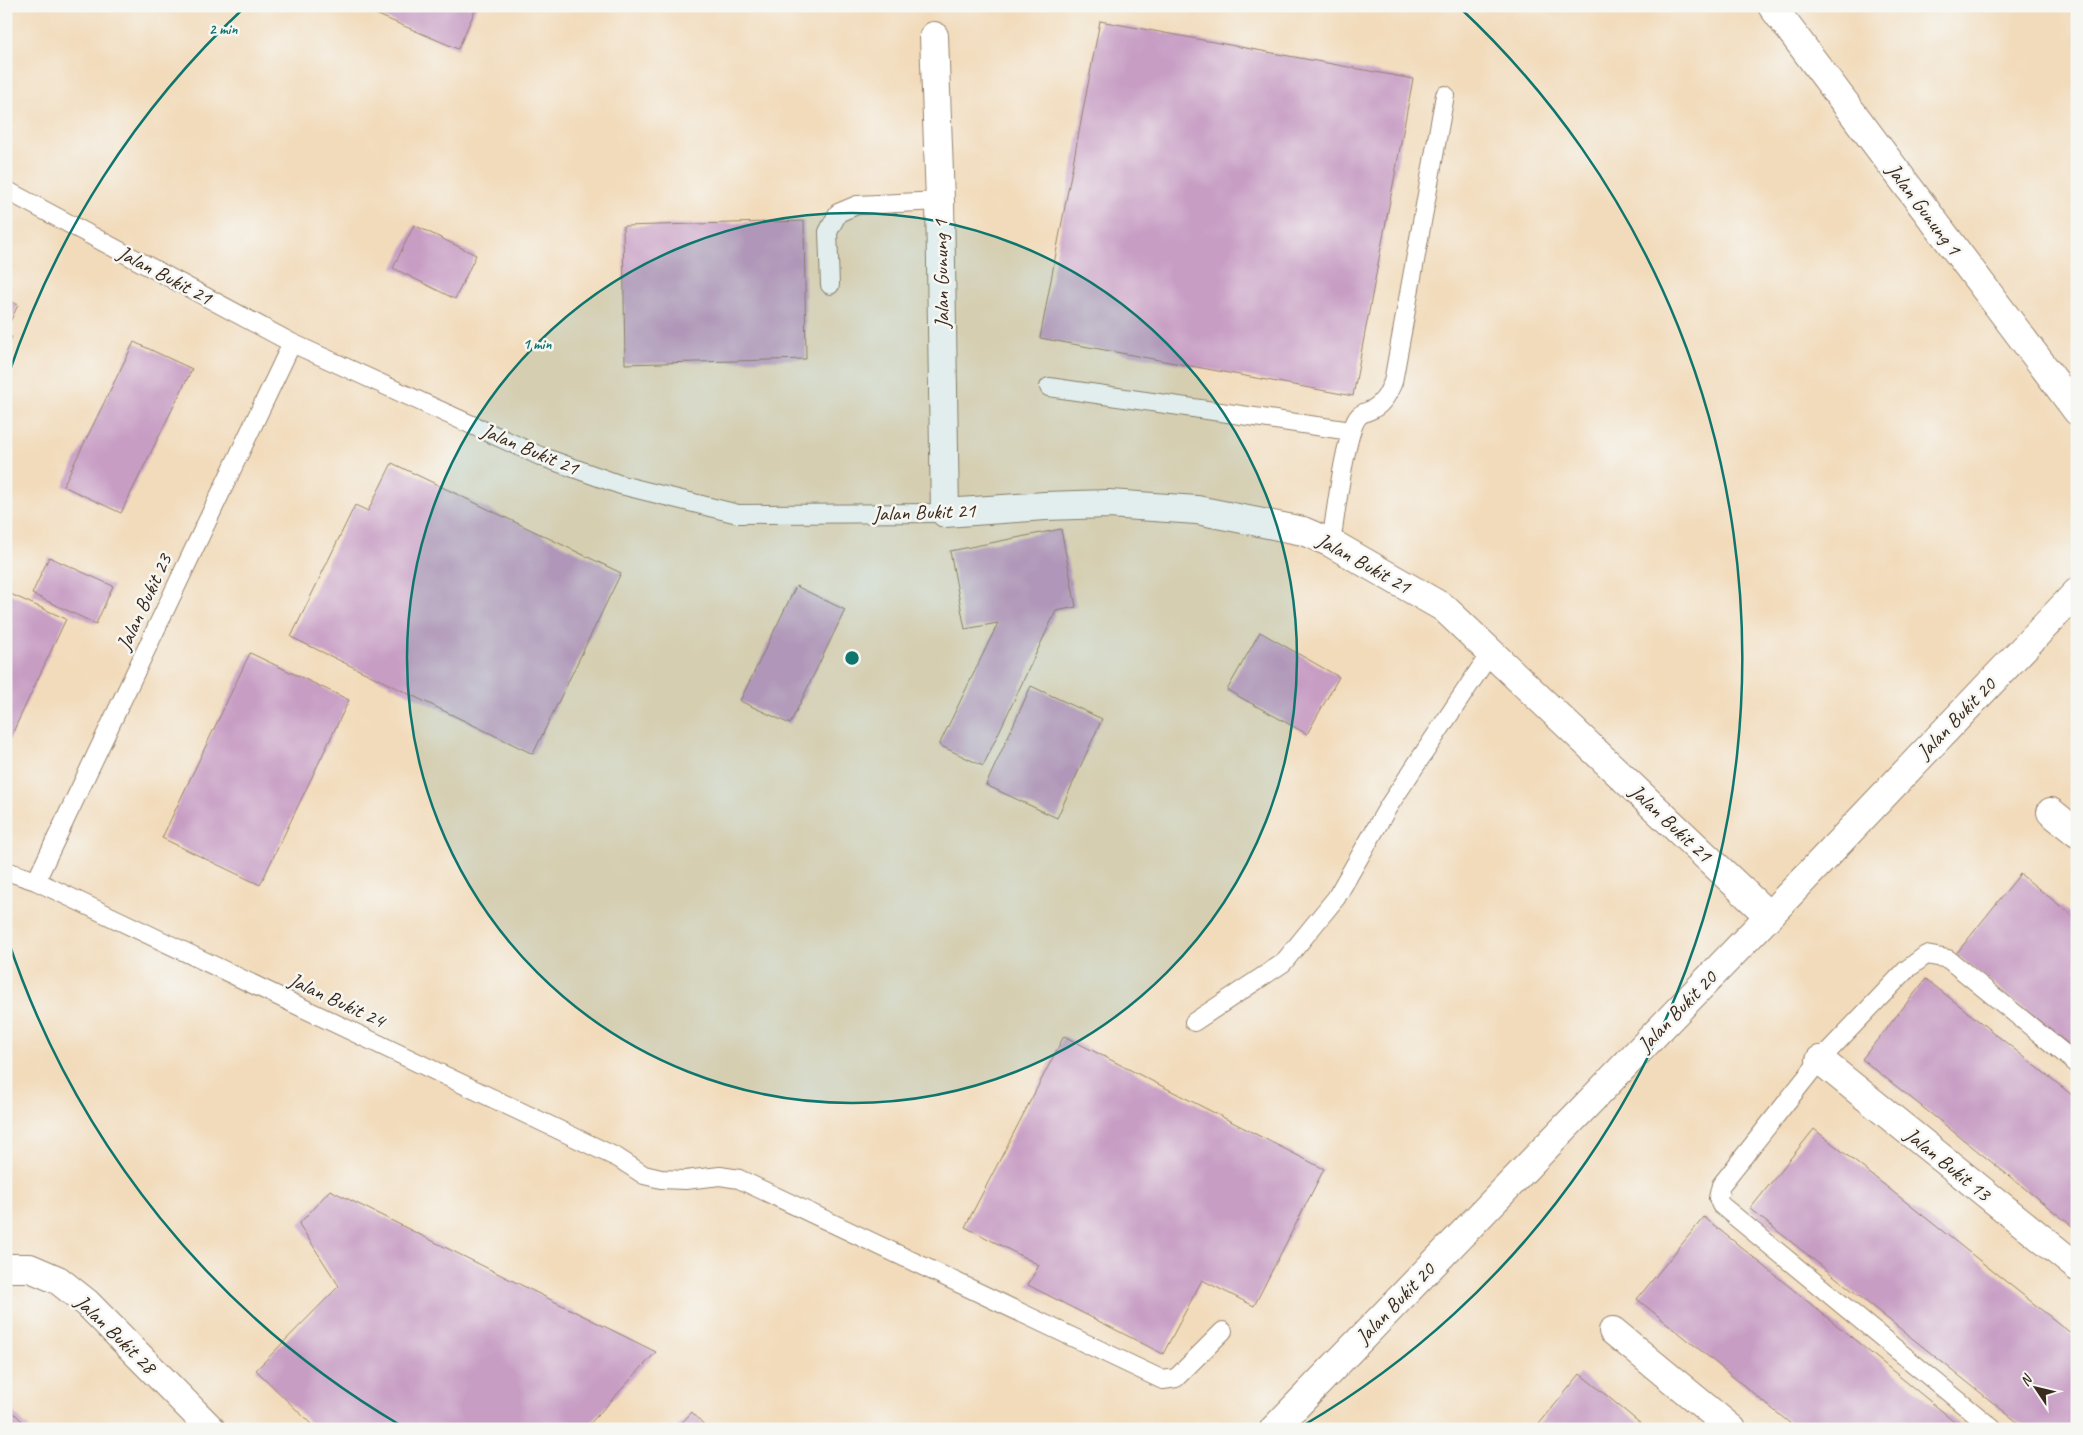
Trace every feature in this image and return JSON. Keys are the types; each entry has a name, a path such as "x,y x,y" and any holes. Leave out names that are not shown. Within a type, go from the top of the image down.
{"street":[{"name":"Jalan Gunung 1","path":"1772,6 2077,411"},
{"name":"Jalan Gunung 1","path":"934,36 940,201 945,513"},
{"name":"Jalan Bukit 21","path":"945,513 1045,506 1110,504 1197,510 1303,531 1332,543 1444,608 1769,916"},
{"name":"Jalan Bukit 20","path":"1274,1429 1769,916 2077,592"},
{"path":"2051,812 2077,833"},
{"name":"Jalan Bukit 13","path":"1820,1060 2077,1267"},
{"name":"Jalan Bukit 28","path":"6,1268 30,1268 58,1280 80,1297 211,1429"},
{"path":"1613,1331 1732,1429"}],"lane":[{"path":"1332,543 1343,466 1351,431 1359,416 1375,408 1384,400 1393,382 1445,95"},
{"name":"Jalan Bukit 21","path":"6,190 292,343 540,456 621,486 738,514 945,513"},
{"path":"830,285 828,232 838,213 857,205 940,201"},
{"name":"Jalan Bukit 23","path":"36,882 292,343"},
{"path":"1049,387 1351,431"},
{"path":"1194,1022 1283,963 1336,898 1388,807 1491,652"},
{"name":"Jalan Bukit 24","path":"6,871 36,882 618,1158 644,1175 661,1179 685,1180 720,1176 739,1179 1163,1380 1176,1378 1222,1331"},
{"path":"1993,1429 1721,1206 1718,1198 1721,1185 1820,1060 1906,970 1926,955 1948,959 2077,1064"}],"building":[{"path":"357,6 477,6 458,49"},
{"path":"1100,21 1413,79 1353,396 1040,338"},
{"path":"804,221 806,359 625,364 623,226"},
{"path":"414,225 476,255 455,299 393,268"},
{"path":"6,299 18,305 6,330"},
{"path":"6,334 12,337 6,348"},
{"path":"134,342 192,369 121,513 63,486"},
{"path":"392,463 621,573 533,754 291,637 355,505 368,511"},
{"path":"1061,529 1076,607 1056,611 983,766 939,745 998,623 965,629 950,551"},
{"path":"49,557 113,586 96,624 32,594"},
{"path":"796,586 845,610 790,724 740,701"},
{"path":"6,592 66,619 6,747"},
{"path":"1260,632 1339,677 1307,734 1227,690"},
{"path":"250,653 349,700 260,885 162,838"},
{"path":"1031,686 1102,719 1057,818 986,785"},
{"path":"2020,874 2077,919 2077,1051 1956,954"},
{"path":"1926,979 2077,1099 2077,1230 1862,1059"},
{"path":"1064,1036 1324,1169 1254,1306 1202,1280 1163,1354 1028,1285 1039,1265 965,1227"},
{"path":"1814,1129 2077,1338 2077,1429 2026,1429 1750,1209"},
{"path":"330,1190 656,1352 585,1429 316,1429 256,1370 339,1286 299,1224"},
{"path":"1704,1217 1964,1429 1797,1429 1637,1299"},
{"path":"1580,1374 1606,1395 1647,1429 1535,1429"},
{"path":"6,1405 30,1429 6,1429"},
{"path":"692,1412 708,1429 676,1429"}]}
